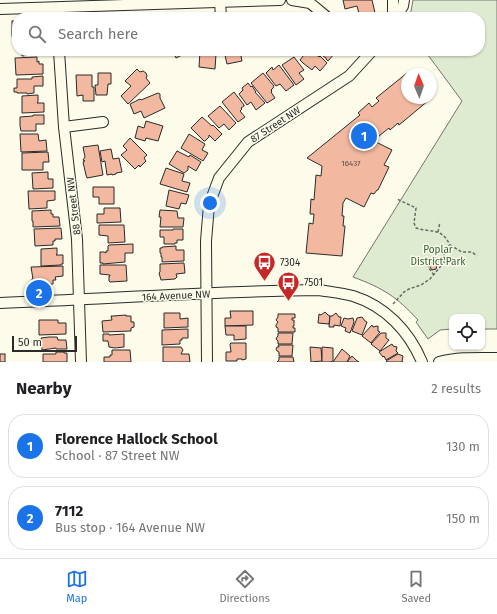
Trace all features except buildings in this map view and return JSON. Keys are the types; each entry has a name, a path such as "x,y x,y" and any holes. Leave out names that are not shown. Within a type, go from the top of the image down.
{"street":[{"path":"0,10 56,12 220,2 280,0"},
{"path":"292,0 310,4 320,12"},
{"path":"393,0 393,12"},
{"path":"399,12 403,6 404,0"},
{"path":"220,2 221,12"},
{"name":"88 Street NW","path":"59,56 64,127 77,239 80,362"},
{"name":"87 Street NW","path":"207,362 206,242 209,205 219,178 248,142 349,76 367,56"},
{"path":"64,127 103,122"},
{"name":"164 Avenue NW","path":"0,303 207,293 320,290 352,296 367,302 388,316 408,336 422,362"},
{"path":"439,362 449,360 497,358"}],"path":[{"path":"397,199 416,208 414,223 416,228 438,232 445,236 450,245 462,252 472,252 477,256"},
{"path":"438,232 440,222"},
{"path":"393,304 404,292 421,285 434,275 445,261 444,252 450,245"},
{"path":"434,275 428,267 430,261 438,252 444,252"},
{"path":"434,257 442,265"}],"green space":[{"name":"Poplar District Park","path":"413,0 497,0 497,329 485,329 485,314 449,314 449,329 440,330 428,339 416,322 418,320 396,299 381,289 353,277 462,101 429,56 485,56 485,12 411,12"}],"place":[{"name":"Florence Hallock School","path":"364,136"},
{"name":"7304","path":"265,282"},
{"name":"7112","path":"39,293"},
{"name":"7501","path":"288,302"}]}
